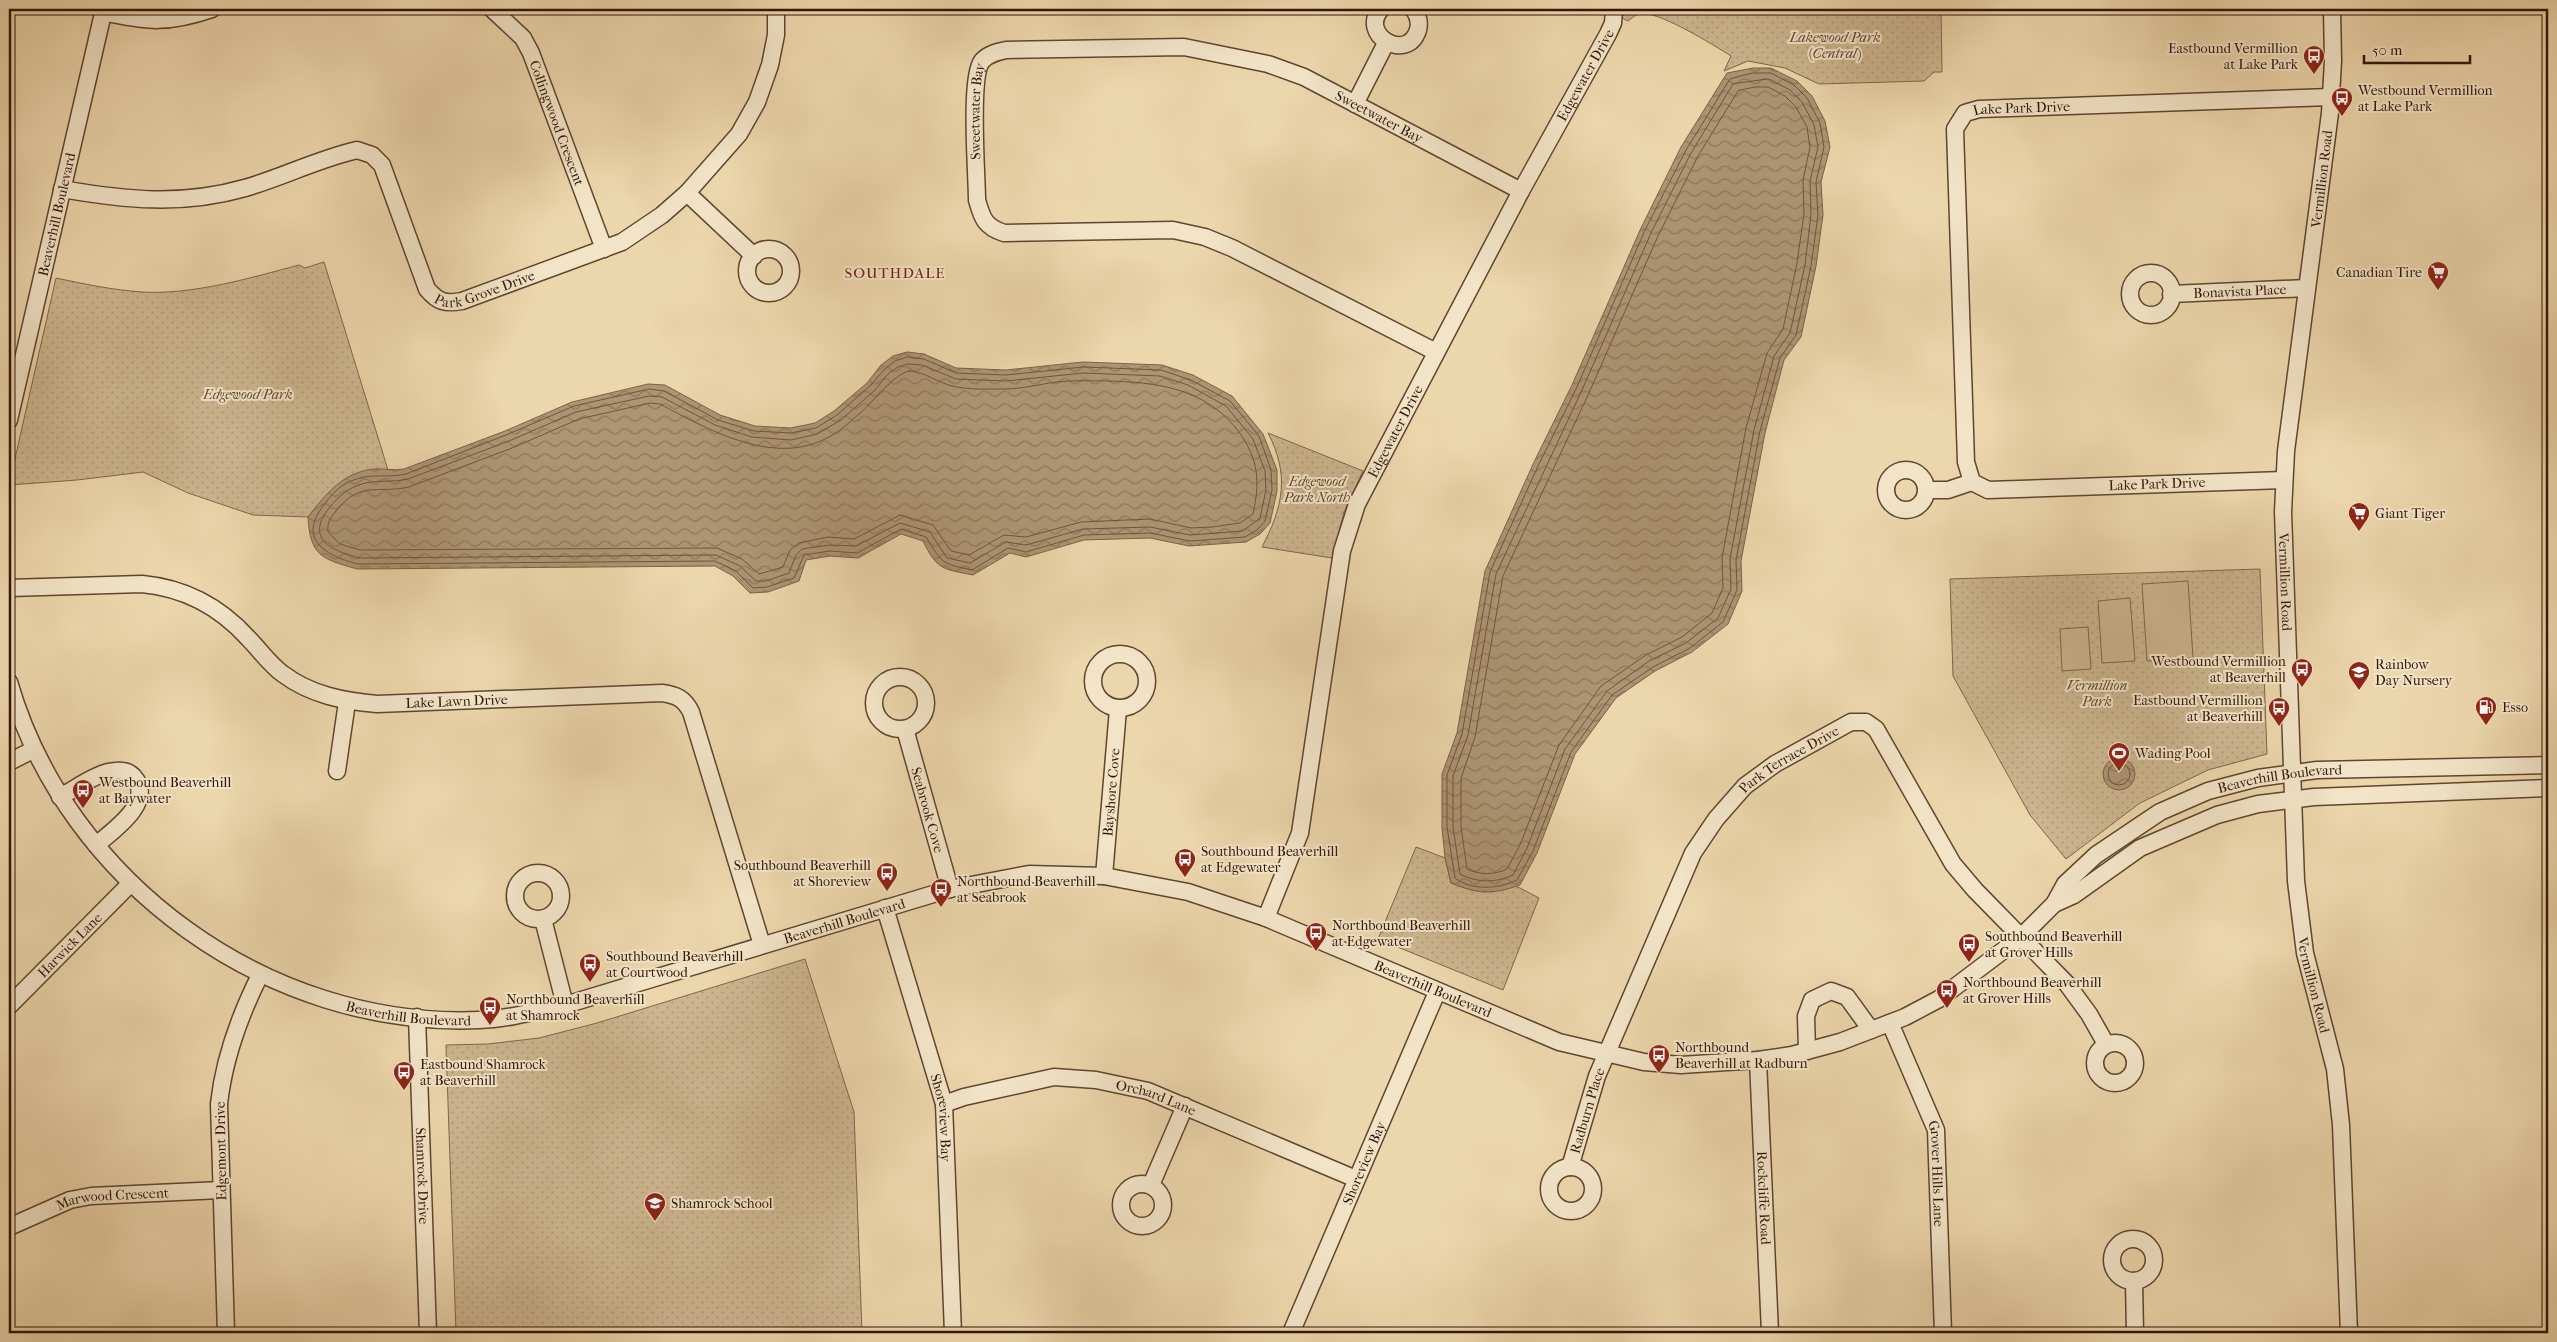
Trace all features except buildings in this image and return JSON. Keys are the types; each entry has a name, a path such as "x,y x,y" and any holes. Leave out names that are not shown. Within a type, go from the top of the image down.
{"street":[{"path":"103,10 148,21 181,19 212,9"},
{"name":"Collingwood Crescent","path":"492,9 523,38 532,53 604,249"},
{"name":"Park Grove Drive","path":"62,189 123,199 144,200 209,196 245,188 357,150 372,155 382,165 427,289 436,300 447,304 462,301 604,249 633,236 662,215 687,193 739,134 757,102 772,57 776,35 776,9"},
{"path":"1381,9 1376,18 1377,32 1386,43 1400,46 1413,39 1419,26 1419,18 1413,9"},
{"name":"Edgewater Drive","path":"1266,918 1300,833 1342,551 1348,526 1357,504 1521,191 1608,34 1613,23 1614,9"},
{"name":"Vermillion Road","path":"2332,9 2331,97 2284,480 2296,881 2305,953 2336,1079 2341,1126 2349,1333"},
{"name":"Beaverhill Boulevard","path":"9,420 13,389 103,10"},
{"path":"1355,104 1386,43"},
{"name":"Sweetwater Bay","path":"1436,352 1232,248 1205,237 1173,230 1140,229 1004,233 991,229 982,219 977,200 975,81 982,61 995,52 1184,47 1268,64 1304,77 1521,191"},
{"name":"Lake Park Drive","path":"2284,480 1988,490 1972,482 1966,462 1955,135 1960,118 1965,113 1979,109 2331,97"},
{"path":"687,193 754,256"},
{"name":"Bonavista Place","path":"2172,294 2307,288"},
{"path":"1927,490 1948,490 1972,482"},
{"name":"Lake Lawn Drive","path":"9,588 142,584 163,586 194,596 219,610 235,624 282,674 315,693 347,702 377,704 662,693 676,695 686,702 691,712 762,945"},
{"name":"Beaverhill Boulevard","path":"9,682 17,711 33,750 60,797 96,846 130,884 181,927 260,975 311,995 362,1009 418,1017 480,1020 565,1005 950,889 1029,874 1104,876 1188,892 1266,918 1436,992 1559,1042 1644,1062 1681,1065 1758,1060 1807,1051 1890,1024 1939,999 2021,937 2054,904 2065,884 2096,856 2160,812 2208,791 2258,778 2317,770 2548,765"},
{"path":"337,771 347,702"},
{"name":"Bayshore Cove","path":"1104,876 1118,708"},
{"name":"Park Terrace Drive","path":"1606,1054 1693,853 1716,819 1745,786 1775,764 1851,722 1866,722 1876,729 1953,864 1975,890 2080,999 2106,1044"},
{"name":"Seabrook Cove","path":"906,729 950,889"},
{"path":"9,762 33,750"},
{"path":"60,797 107,772 121,770 131,774 140,783 141,796 134,809 96,846"},
{"name":"Beaverhill Boulevard","path":"2054,904 2074,895 2140,848 2217,815 2258,804 2294,799 2548,788"},
{"name":"Harwick Lane","path":"9,1006 130,884"},
{"name":"Shoreview Bay","path":"885,908 944,1104 953,1333"},
{"path":"543,919 565,1005"},
{"name":"Edgemont Drive","path":"226,1333 218,1104 222,1072 231,1042 260,975"},
{"path":"1807,1051 1806,1016 1812,1000 1831,991 1847,997 1871,1030"},
{"name":"Shoreview Bay","path":"1296,1332 1356,1179 1436,992"},
{"name":"Shamrock Drive","path":"418,1017 428,1333"},
{"name":"Grover Hills Lane","path":"1890,1024 1936,1130 1943,1333"},
{"name":"Radburn Place","path":"1570,1167 1587,1102 1606,1054"},
{"name":"Rockcliffe Road","path":"1758,1060 1770,1333"},
{"name":"Orchard Lane","path":"944,1104 964,1096 1054,1077 1096,1080 1148,1092 1356,1179"},
{"path":"1151,1185 1184,1106"},
{"name":"Marwood Crescent","path":"9,1227 70,1200 92,1196 221,1190"},
{"path":"2134,1281 2135,1333"}],"green space":[{"name":"Lakewood Park (Central)","path":"1625,9 1941,9 1942,72 1934,72 1924,81 1819,84 1785,68 1748,61 1724,71 1731,56 1712,44 1671,22 1657,17 1638,14 1628,21 1622,18"},
{"name":"Edgewood Park","path":"324,262 388,470 374,470 351,476 333,489 308,517 253,515 188,493 143,472 77,480 9,485 56,278 120,290 142,292 181,291 221,284 299,265 305,268"},
{"name":"Edgewood Park North","path":"1268,433 1363,471 1344,512 1332,558 1262,547 1275,518 1281,491 1279,463"},
{"name":"Vermillion Park","path":"2260,569 2267,754 2208,770 2140,803 2066,859 2030,815 1953,676 1950,579"},
{"path":"2188,581 2193,658 2147,661 2142,584"},
{"path":"2130,598 2135,661 2102,663 2098,601"},
{"path":"2088,627 2091,669 2062,671 2060,629"},
{"path":"1416,847 1445,858 1451,883 1483,892 1498,891 1516,886 1539,898 1503,990 1378,939"},
{"name":"Shamrock School","path":"805,959 854,1112 862,1333 456,1333 446,1045 488,1044 539,1038 597,1023"}],"water":[{"path":"1753,68 1771,68 1797,81 1812,96 1825,121 1830,147 1821,182 1823,215 1816,266 1801,337 1784,360 1765,433 1741,561 1742,591 1728,624 1692,652 1655,671 1616,698 1575,754 1537,853 1520,885 1493,892 1461,887 1451,883 1445,858 1442,828 1442,774 1457,733 1485,571 1534,462 1572,385 1641,228 1681,147 1727,73"},
{"path":"907,352 924,354 956,368 1006,370 1083,362 1162,365 1193,375 1232,396 1263,434 1277,470 1277,491 1270,523 1260,534 1246,542 1189,546 1150,538 1084,540 1026,557 1010,553 973,575 942,567 932,558 923,541 901,534 858,558 830,556 806,560 799,581 768,592 750,593 733,576 715,566 357,569 335,562 320,554 312,540 308,517 328,493 352,475 373,469 404,469 505,431 572,402 648,384 665,385 720,415 755,426 791,428 815,423 834,411 867,383 881,365 893,356"},
{"name":"Wading Pool","path":"2119,758 2131,762 2135,774 2131,786 2119,790 2107,786 2103,774 2107,762"}],"place":[{"name":"Eastbound Vermillion at Lake Park","path":"2314,75"},
{"name":"Westbound Vermillion at Lake Park","path":"2342,117"},
{"name":"Canadian Tire","path":"2438,291"},
{"name":"Giant Tiger","path":"2359,532"},
{"name":"Westbound Vermillion at Beaverhill","path":"2302,688"},
{"name":"Rainbow Day Nursery","path":"2359,691"},
{"name":"Esso","path":"2486,726"},
{"name":"Eastbound Vermillion at Beaverhill","path":"2279,727"},
{"name":"Wading Pool","path":"2119,772"},
{"name":"Westbound Beaverhill at Baywater","path":"83,809"},
{"name":"Southbound Beaverhill at Edgewater","path":"1185,878"},
{"name":"Southbound Beaverhill at Shoreview","path":"887,892"},
{"name":"Northbound Beaverhill at Seabrook","path":"941,908"},
{"name":"Northbound Beaverhill at Edgewater","path":"1316,952"},
{"name":"Southbound Beaverhill at Grover Hills","path":"1969,963"},
{"name":"Southbound Beaverhill at Courtwood","path":"590,983"},
{"name":"Northbound Beaverhill at Grover Hills","path":"1947,1009"},
{"name":"Northbound Beaverhill at Shamrock","path":"490,1026"},
{"name":"Northbound Beaverhill at Radburn","path":"1659,1074"},
{"name":"Eastbound Shamrock at Beaverhill","path":"404,1091"},
{"name":"Shamrock School","path":"655,1222"}],"district":[{"name":"SOUTHDALE","path":"895,273"}]}
